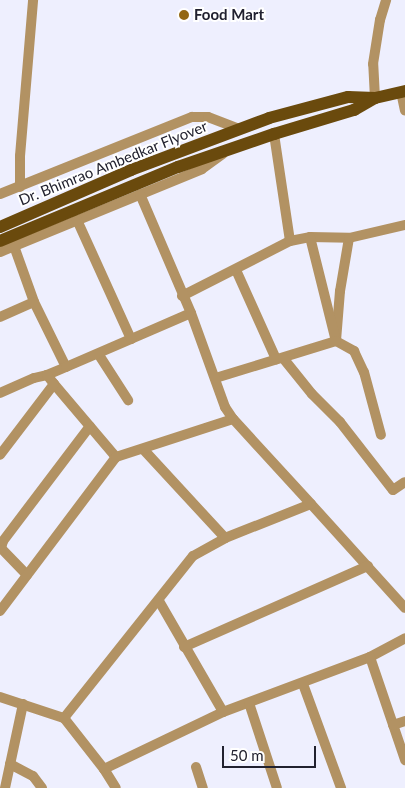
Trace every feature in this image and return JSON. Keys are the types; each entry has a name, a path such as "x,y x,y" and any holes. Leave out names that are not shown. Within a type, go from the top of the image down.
{"main road":[{"path":"375,98 403,91"},
{"name":"Dr. Bhimrao Ambedkar Flyover","path":"0,227 173,153 269,118 348,97 375,98"},
{"name":"Dr. Bhimrao Ambedkar Flyover","path":"0,241 178,167 274,134 354,110 375,98"}],"street":[{"path":"20,187 20,156 33,0"},
{"path":"375,98 373,64 380,20 386,0"},
{"path":"403,91 405,111"},
{"path":"0,194 192,117 208,117 240,129"},
{"path":"274,134 290,241"},
{"path":"0,252 202,168 232,148"},
{"path":"140,194 182,296 191,313 225,407 233,419 405,608"},
{"path":"77,220 131,339"},
{"path":"182,296 290,241 310,237 349,238 405,225"},
{"path":"310,237 336,341"},
{"path":"336,341 340,291 349,238"},
{"path":"14,246 34,302 66,367"},
{"path":"236,270 279,358 340,422 394,490 405,482"},
{"path":"0,316 34,302"},
{"path":"0,393 34,378 47,376 99,355 191,313"},
{"path":"216,378 336,341 354,350 364,372 381,435"},
{"path":"99,355 128,400"},
{"path":"47,376 116,457"},
{"path":"0,455 54,384"},
{"path":"0,611 116,457 233,419"},
{"path":"27,575 1,548 3,541 90,426"},
{"path":"143,449 225,538"},
{"path":"64,718 192,556 225,538 312,504"},
{"path":"184,647 368,566"},
{"path":"159,600 184,647 223,712"},
{"path":"104,769 223,712 303,684 370,657 405,638"},
{"path":"370,657 405,760"},
{"path":"303,684 341,788"},
{"path":"0,697 64,718 104,769 116,788"},
{"path":"249,703 277,788"},
{"path":"5,788 23,704"},
{"path":"394,725 405,721"},
{"path":"10,764 33,776 42,788"},
{"path":"196,767 203,788"}],"place":[{"name":"Food Mart","path":"184,15"}]}
